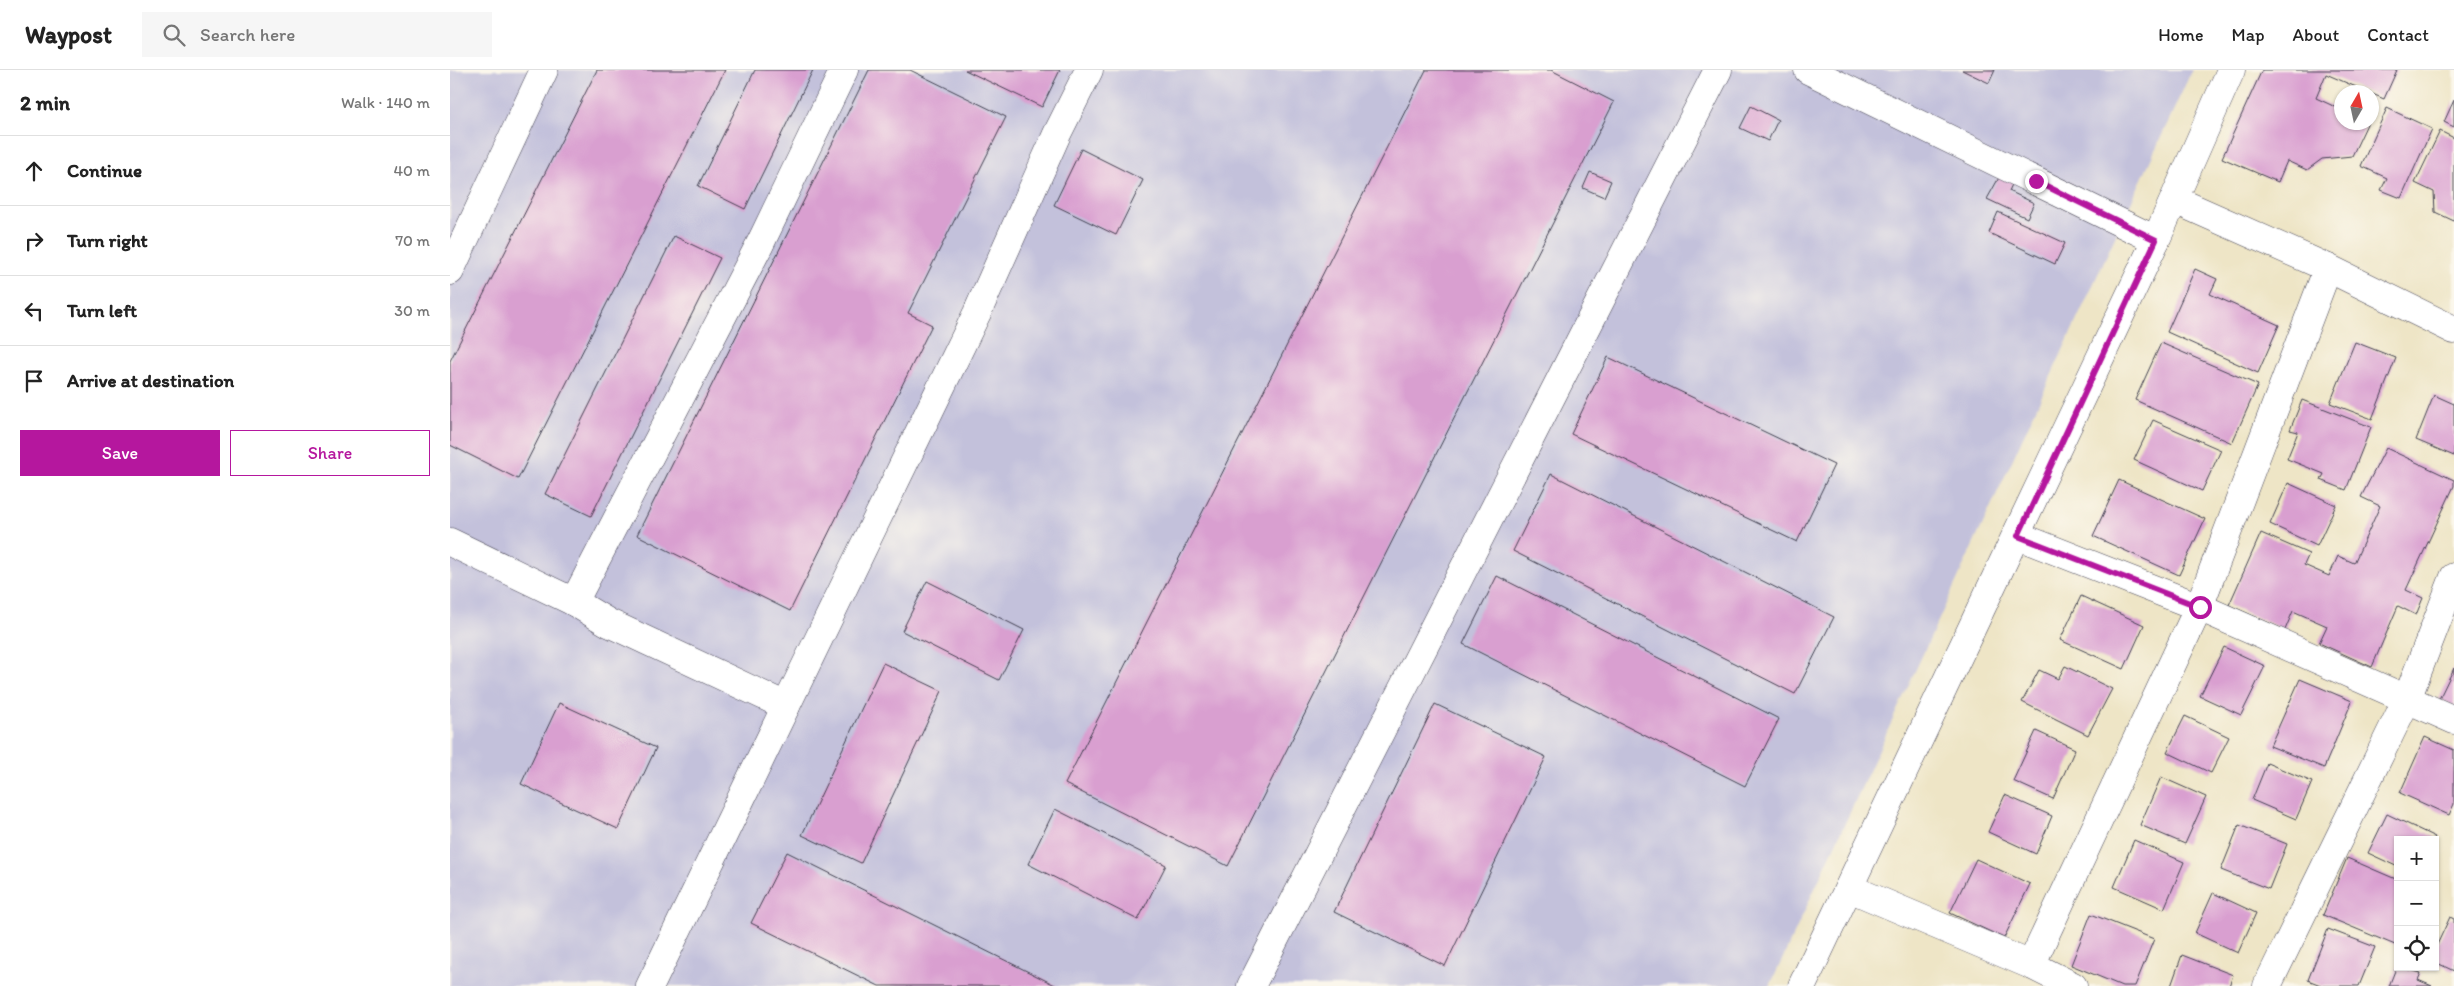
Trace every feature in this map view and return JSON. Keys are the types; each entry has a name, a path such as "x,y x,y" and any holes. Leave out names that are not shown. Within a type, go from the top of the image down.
{"street":[{"path":"450,271 544,70"},
{"path":"574,602 760,244 844,70"},
{"path":"650,986 973,322 1057,134 1089,70"},
{"path":"1252,986 1718,70"},
{"path":"1808,70 2156,240"},
{"path":"1802,986 2018,536 2175,200 2232,70"},
{"path":"2175,200 2328,268 2454,330"},
{"path":"2031,965 2200,607 2328,268"},
{"path":"2018,536 2200,607 2454,720"},
{"path":"450,542 574,602 609,623 786,706"},
{"path":"2267,986 2407,699 2454,577"},
{"path":"1849,888 2031,965 2073,986"}],"shaded area":[{"path":"450,70 2192,70 1770,986 450,986"}],"building":[{"path":"597,70 725,70 518,479 450,445 450,361"},
{"path":"755,70 813,70 745,209 698,186"},
{"path":"869,70 910,70 1006,117 908,313 932,325 790,611 637,535"},
{"path":"965,70 1060,70 1042,107"},
{"path":"1426,70 1551,70 1614,102 1228,866 1065,784"},
{"path":"1962,70 1995,70 1989,83"},
{"path":"2262,70 2397,70 2384,99 2379,97 2379,85 2352,85 2326,74 2316,98 2334,106 2334,130 2364,130 2352,156 2322,159 2307,170 2287,161 2278,182 2222,158"},
{"path":"2454,100 2454,127 2444,122"},
{"path":"1751,106 1778,120 1768,141 1740,128"},
{"path":"2387,108 2432,129 2401,198 2381,190 2387,178 2361,166 2377,130 2379,130"},
{"path":"2440,131 2454,138 2454,221 2435,212 2434,192 2415,183"},
{"path":"1081,149 1143,180 1116,235 1054,205"},
{"path":"1590,172 1611,181 1604,197 1583,188"},
{"path":"2001,174 2014,180 2009,191 2034,203 2027,218 1987,199"},
{"path":"1998,212 2065,243 2055,264 1989,233"},
{"path":"674,236 720,258 591,516 545,494"},
{"path":"2195,269 2217,279 2210,294 2279,325 2258,373 2167,332"},
{"path":"2355,342 2396,358 2372,419 2330,403"},
{"path":"2161,343 2258,385 2232,443 2135,400"},
{"path":"1608,357 1834,465 1797,542 1571,434"},
{"path":"2434,395 2454,404 2454,456 2416,440"},
{"path":"2302,400 2371,427 2346,490 2321,480 2324,474 2287,459 2298,432 2290,430"},
{"path":"2153,420 2221,450 2202,491 2134,460"},
{"path":"2386,448 2454,480 2454,486 2406,590 2423,598 2416,615 2398,606 2372,667 2319,643 2327,626 2293,611 2285,630 2229,605 2261,533 2309,554 2304,565 2329,576 2338,556 2354,563 2380,506 2361,497"},
{"path":"1551,474 1834,617 1795,694 1513,551"},
{"path":"2119,480 2205,519 2179,575 2093,536"},
{"path":"2288,483 2336,505 2317,546 2270,524"},
{"path":"1497,576 1779,719 1745,786 1463,644"},
{"path":"927,581 1024,630 999,680 902,631"},
{"path":"2081,596 2144,625 2124,669 2060,640"},
{"path":"2224,647 2265,666 2241,715 2200,696"},
{"path":"883,663 942,691 861,863 802,835"},
{"path":"2065,666 2112,689 2088,735 2022,702 2039,670 2058,679"},
{"path":"2454,668 2454,706 2439,699"},
{"path":"2300,679 2352,701 2324,768 2270,746"},
{"path":"559,703 656,748 618,829 521,784"},
{"path":"1435,704 1546,757 1445,966 1334,912"},
{"path":"2185,716 2229,737 2211,773 2167,752"},
{"path":"2036,731 2075,749 2053,799 2013,781"},
{"path":"2425,737 2454,750 2454,804 2449,815 2400,793"},
{"path":"2267,763 2312,782 2296,819 2252,800"},
{"path":"2161,777 2206,797 2185,844 2140,825"},
{"path":"2005,795 2052,816 2036,854 1988,832"},
{"path":"1055,809 1166,865 1138,920 1028,864"},
{"path":"2387,814 2433,836 2394,836 2394,865 2368,853"},
{"path":"2239,825 2287,844 2269,889 2221,870"},
{"path":"2134,840 2184,862 2164,909 2114,887"},
{"path":"787,852 1057,986 879,986 751,923"},
{"path":"2347,858 2394,878 2394,945 2323,915"},
{"path":"1976,859 2030,884 2004,938 1950,913"},
{"path":"2213,893 2256,913 2238,953 2195,933"},
{"path":"2091,914 2154,939 2135,986 2122,986 2071,965"},
{"path":"2450,917 2454,919 2454,971 2439,964 2439,940"},
{"path":"2328,929 2375,947 2359,986 2323,986 2308,980"},
{"path":"2182,955 2233,975 2229,986 2171,986"},
{"path":"2395,971 2413,971 2421,973 2418,980 2432,986 2389,986"}],"route":[{"path":"2036,181 2156,240 2018,536 2200,607"}]}
